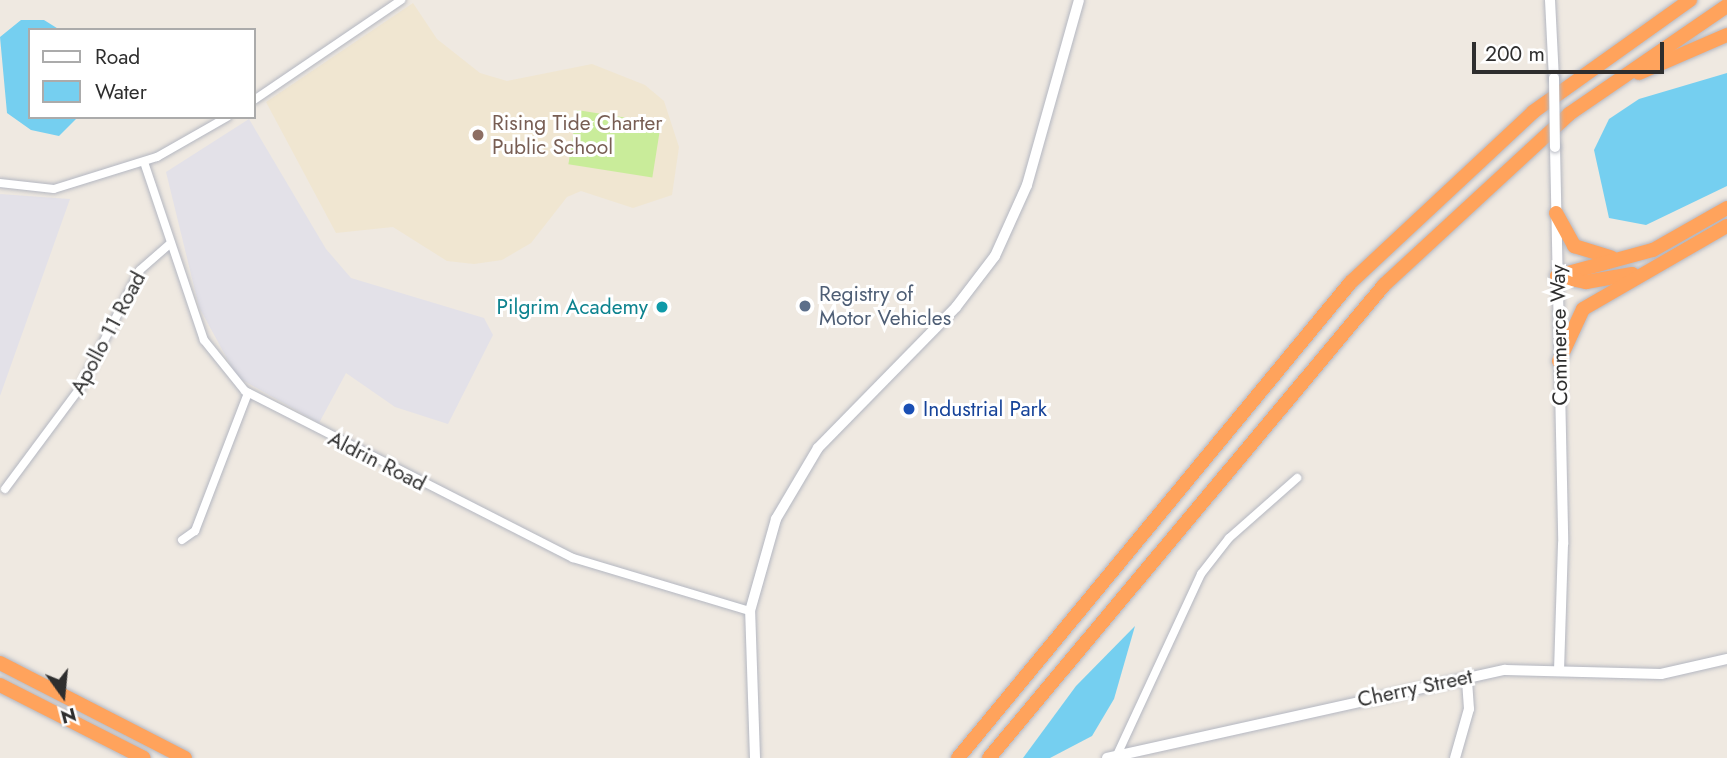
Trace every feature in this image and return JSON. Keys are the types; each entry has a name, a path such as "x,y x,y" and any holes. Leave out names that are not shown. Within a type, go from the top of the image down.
{"highway":[{"path":"958,758 1351,282 1467,169 1678,0"},
{"path":"1620,46 1690,0"},
{"path":"989,758 1337,336 1441,227 1569,114 1727,6"},
{"path":"1569,114 1662,59 1727,35"},
{"path":"1557,276 1630,258 1727,208"},
{"path":"1556,213 1583,253 1630,258"},
{"path":"1559,361 1583,309 1727,226"},
{"path":"1557,276 1606,280 1656,265"},
{"path":"0,663 185,758"},
{"path":"0,685 144,758"}],"main road":[{"name":"Commerce Way","path":"1550,0 1559,361 1559,669"},
{"name":"Cherry Street","path":"1112,757 1467,677 1559,669 1661,674 1727,659"}],"street":[{"path":"256,99 401,0"},
{"path":"755,758 750,725 750,611 769,537 804,467 840,422 956,307 1003,242 1027,185 1079,0"},
{"path":"0,183 44,191 144,162 223,119"},
{"name":"Aldrin Road","path":"144,162 210,352 248,393 573,558 750,611"},
{"name":"Apollo 11 Road","path":"5,489 54,429 140,270 171,243"},
{"path":"182,540 195,531 248,393"},
{"path":"1112,757 1201,574 1230,538 1297,478"},
{"path":"1455,758 1469,709 1467,677"}],"shaded area":[{"name":"Rising Tide Charter Public School","path":"413,3 437,39 480,73 507,81 592,64 645,85 664,101 679,147 672,195 633,208 581,191 567,197 531,243 502,260 474,264 447,261 393,227 336,233 266,102"},
{"path":"249,119 326,249 351,278 484,318 493,335 448,424 395,407 346,373 319,423 237,377 199,307 166,172"},
{"path":"0,194 70,199 0,396"}],"green space":[{"path":"577,110 661,123 652,178 568,164"}],"water":[{"path":"21,20 44,20 57,28 28,28 28,119 76,119 59,136 31,130 7,113 0,37"},
{"path":"1727,73 1727,186 1646,225 1609,218 1594,150 1609,119 1639,99"},
{"path":"1135,626 1114,699 1092,736 1050,758 1023,758 1076,686"}],"place":[{"name":"Rising Tide Charter Public School","path":"478,135"},
{"name":"Registry of Motor Vehicles","path":"805,306"},
{"name":"Pilgrim Academy","path":"662,307"},
{"name":"Industrial Park","path":"909,409"}]}
